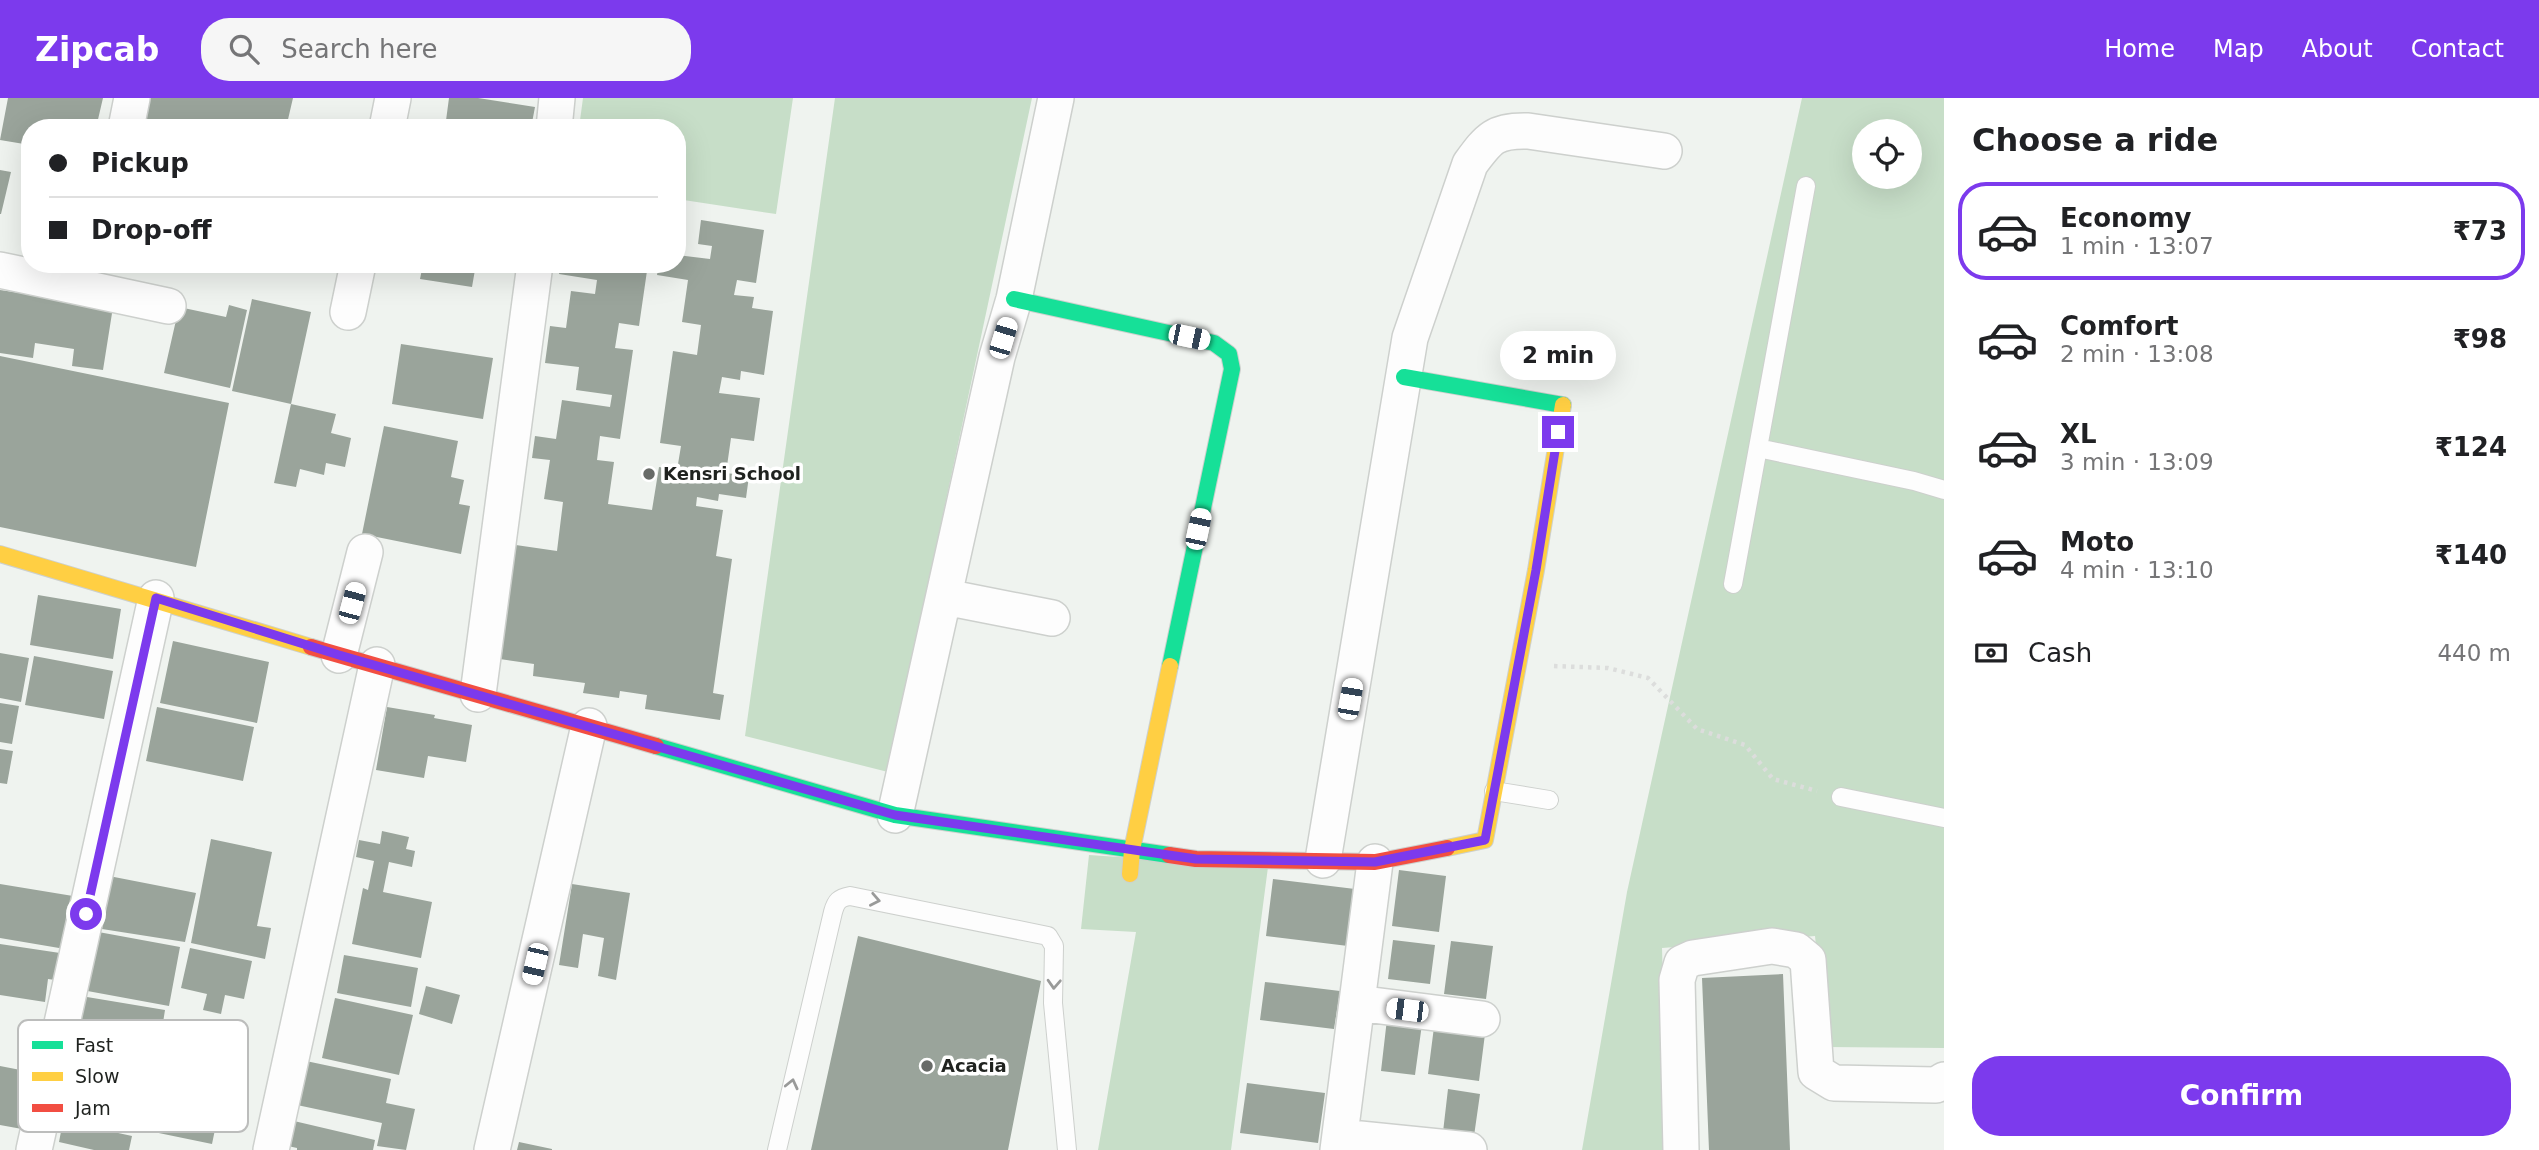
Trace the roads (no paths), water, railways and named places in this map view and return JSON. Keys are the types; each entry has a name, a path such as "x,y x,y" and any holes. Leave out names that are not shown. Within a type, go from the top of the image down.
{"street":[{"path":"128,119 132,98"},
{"path":"389,119 393,98"},
{"path":"555,119 558,98"},
{"path":"895,815 997,357 1014,299 1056,98"},
{"path":"1323,860 1410,338 1470,164 1485,143 1505,130 1528,131 1664,152"},
{"path":"0,270 21,272"},
{"path":"41,273 96,277 168,306"},
{"path":"348,312 356,273"},
{"path":"478,694 535,273"},
{"path":"1014,299 1214,343 1229,354 1232,369 1132,850 1130,874"},
{"path":"0,554 895,815 1196,859 1375,862 1485,840 1563,404 1404,377"},
{"path":"339,655 365,552"},
{"path":"945,597 1052,618"},
{"path":"63,1020 156,598"},
{"path":"271,1150 377,665"},
{"path":"492,1150 589,726"},
{"path":"1375,862 1339,1143 1469,1150"},
{"path":"1681,1150 1677,980 1682,963 1693,958 1772,946 1796,950 1808,960 1816,1072 1834,1083 1936,1085 1944,1080"},
{"path":"1357,1003 1482,1019"},
{"path":"34,1150 38,1132"}],"lane":[{"path":"1733,584 1806,186"},
{"path":"1758,448 1914,481 1944,490"},
{"path":"1494,792 1549,800"},
{"path":"1841,797 1944,818"},
{"path":"777,1150 833,912 836,902 842,897 850,896 1048,936 1054,946 1053,1003 1067,1150"}],"place":[{"name":"Kensri School","path":"649,474"},
{"name":"Acacia","path":"927,1066"}]}
